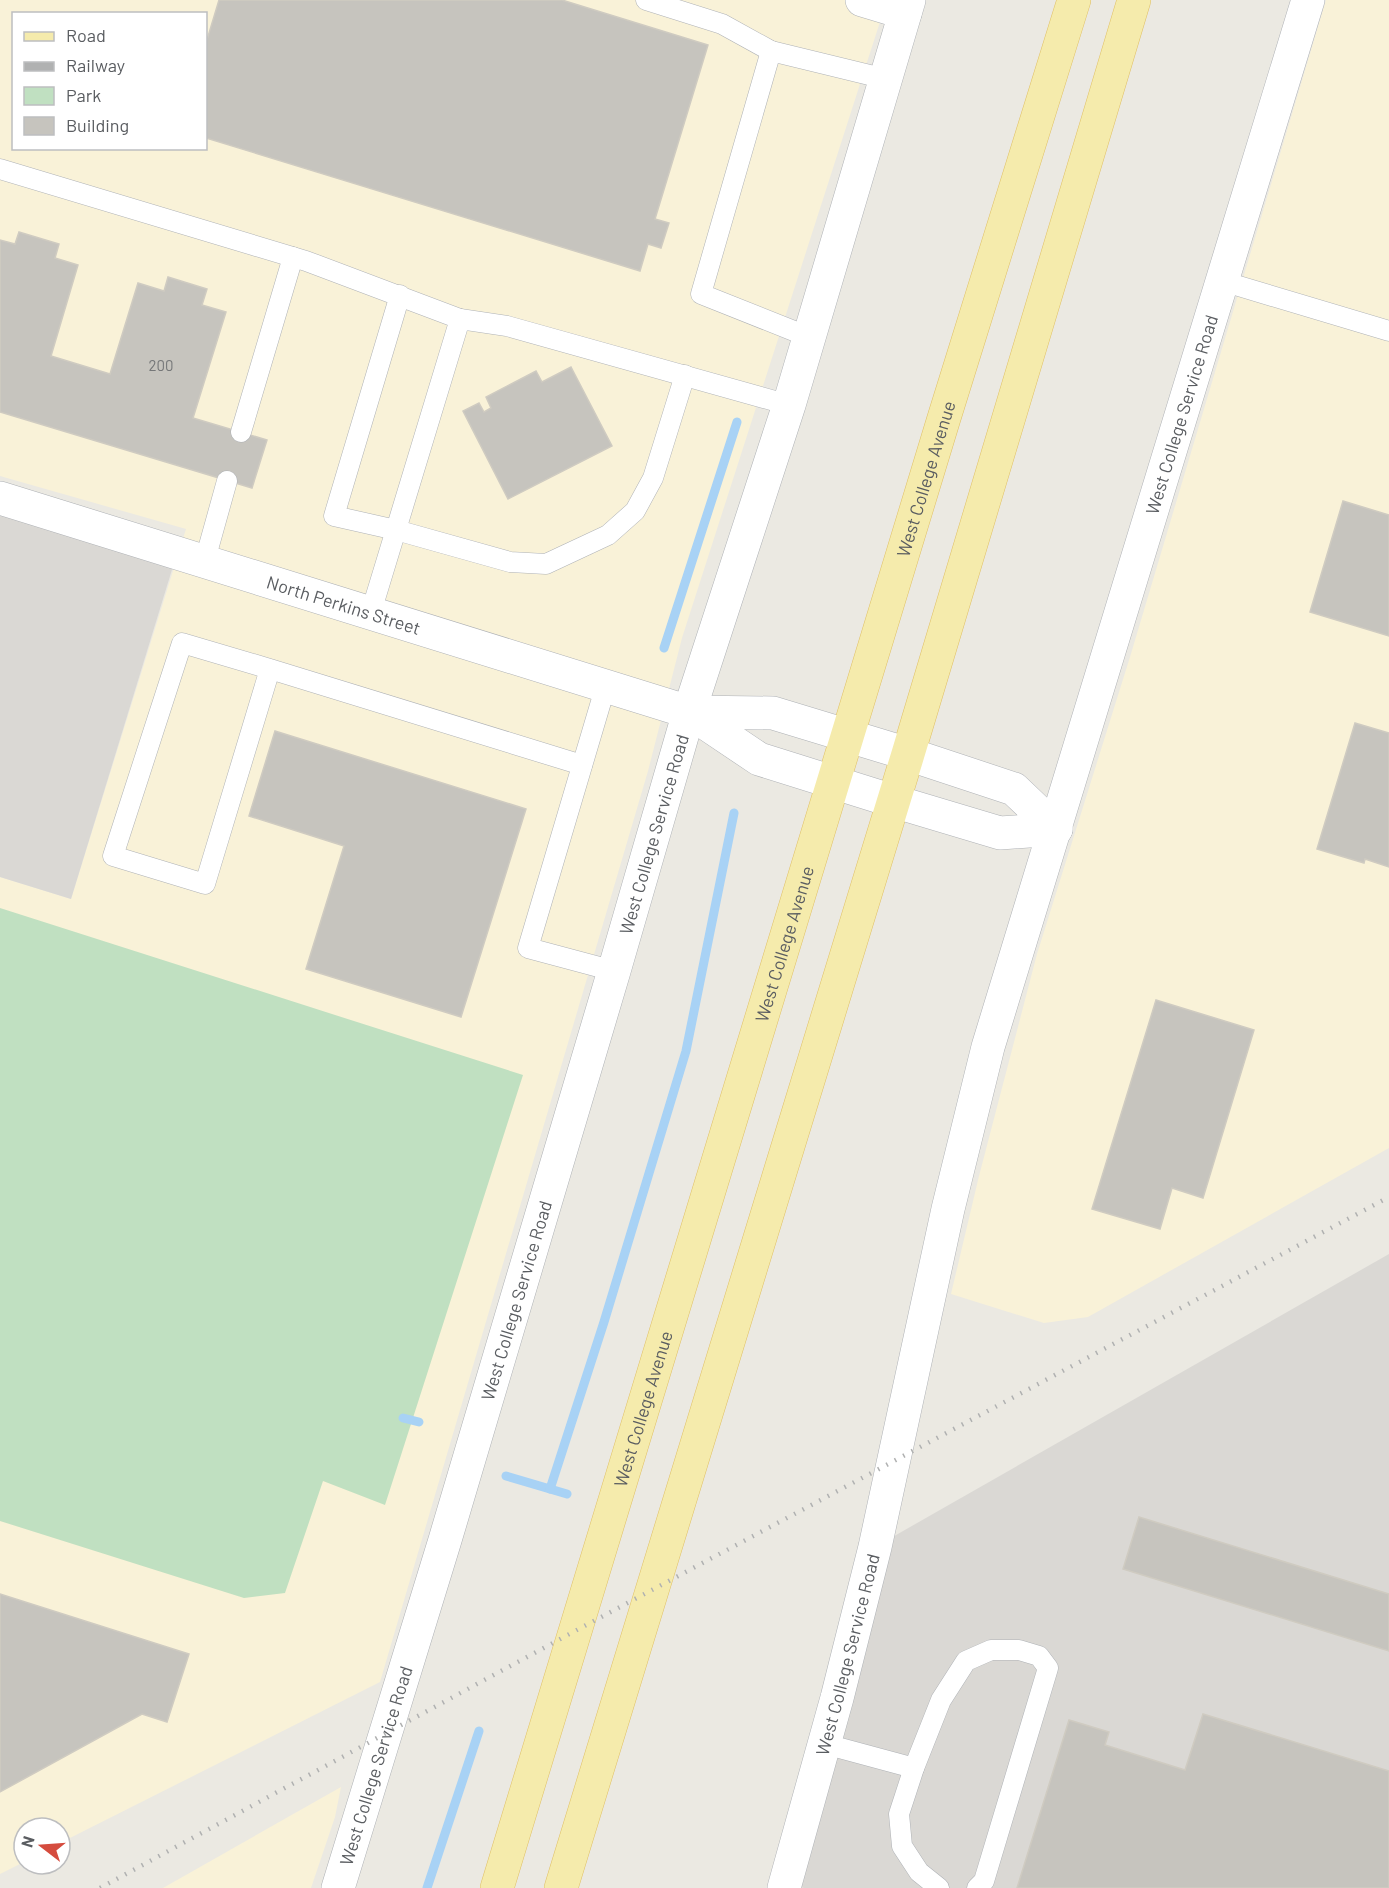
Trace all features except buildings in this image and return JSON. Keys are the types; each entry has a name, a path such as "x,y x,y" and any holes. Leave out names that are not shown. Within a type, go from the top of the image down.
{"main road":[{"name":"West College Avenue","path":"497,1888 947,407 1074,0"},
{"path":"561,1888 908,754 1134,0"}],"street":[{"path":"862,0 907,7"},
{"name":"West College Service Road","path":"784,1888 825,1744 875,1547 948,1209 986,1057 1308,0"},
{"name":"West College Service Road","path":"339,1888 614,971 689,711 789,405 907,7"},
{"name":"North Perkins Street","path":"0,498 689,711"},
{"name":"West College Service Road","path":"689,711 772,713 908,754 1014,789 1056,829"},
{"name":"West College Service Road","path":"689,711 759,759 1000,833 1056,829"}],"lane":[{"path":"646,0 722,24 771,51 886,79"},
{"path":"771,51 701,294 809,337"},
{"path":"0,169 293,257 460,319 507,326 789,405"},
{"path":"241,432 293,257"},
{"path":"1222,281 1389,331"},
{"path":"400,295 334,516 396,530 510,562 546,564 608,535 635,511 653,478 685,375"},
{"path":"371,612 460,319"},
{"path":"205,560 227,481"},
{"path":"270,669 205,884 113,856 182,643 270,669 582,765"},
{"path":"606,685 528,948 614,971"},
{"path":"939,1888 919,1872 902,1846 899,1814 914,1768 941,1700 966,1661 992,1650 1020,1650 1040,1656 1048,1668 984,1881 977,1888"},
{"path":"825,1744 914,1768"}],"shaded area":[{"path":"0,0 887,0 682,638 648,771 380,1682 72,1837 72,1816 12,1816 12,1868 0,1874 0,877 71,899 186,529 0,476"},
{"path":"1326,0 1389,0 1389,1148 1088,1317 1044,1323 951,1294 1037,954 1130,657"},
{"path":"0,496 178,550 71,899 0,877"},
{"path":"1389,1254 1389,1888 804,1888 786,1883 875,1547"},
{"path":"341,1787 335,1817 311,1888 163,1888"}],"green space":[{"path":"0,908 523,1075 385,1505 323,1481 285,1593 244,1598 0,1521"}],"waterway":[{"path":"664,648 737,422"},
{"path":"550,1489 604,1322 686,1051 734,813"},
{"path":"403,1418 419,1422"},
{"path":"506,1476 567,1494"},
{"path":"427,1888 479,1731"}],"railway":[{"path":"100,1888 575,1631 1389,1197"}]}
